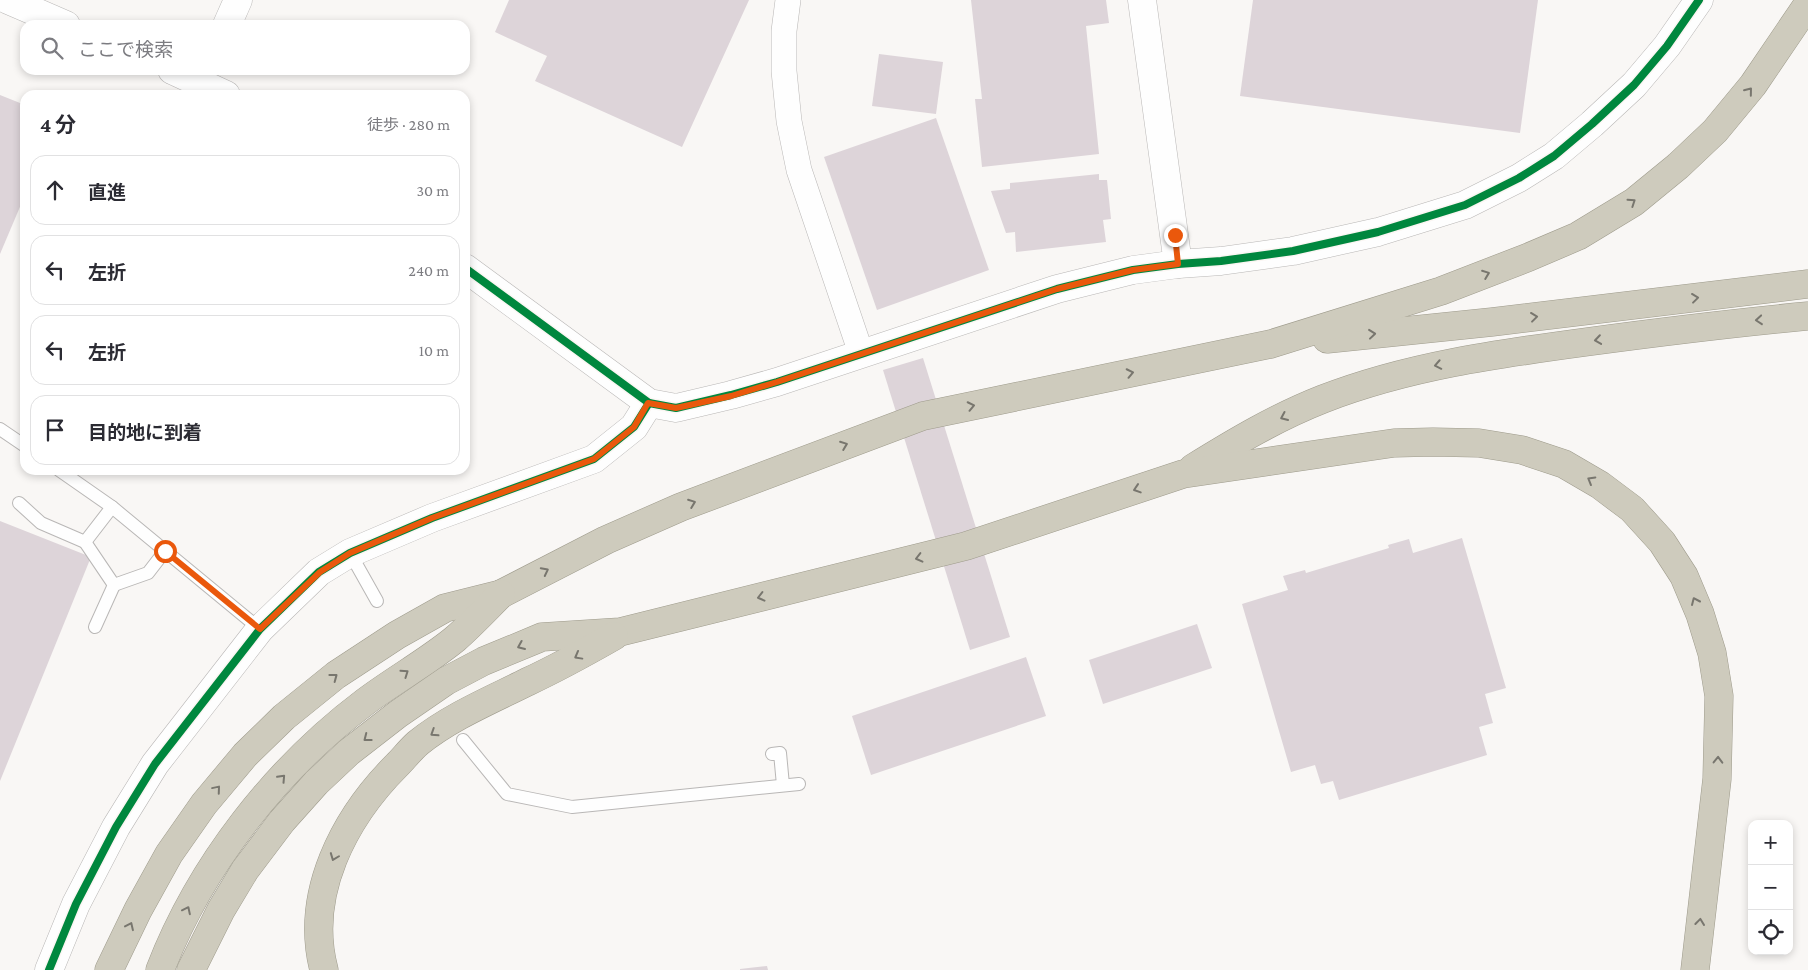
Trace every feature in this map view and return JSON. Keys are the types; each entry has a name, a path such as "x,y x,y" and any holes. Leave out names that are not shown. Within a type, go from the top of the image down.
{"highway":[{"path":"109,970 138,910 169,854 204,804 245,755 278,723 336,675 397,635 445,608 502,594 606,540 681,506 923,416 1271,344 1441,291 1530,257 1578,236 1634,202 1678,166 1716,131 1753,85 1808,4"},
{"path":"1271,344 1492,322 1808,284"},
{"path":"1183,474 1250,433 1324,399 1419,369 1501,353 1722,324 1808,316"},
{"path":"191,970 221,910 245,870 282,821 316,783 349,752 398,714 446,681 484,661 542,637 620,632 966,546 1183,474 1394,443 1479,443 1522,450 1564,464 1600,486 1632,509 1662,542 1684,576 1700,614 1712,653 1718,696 1717,779 1695,970"},
{"path":"160,970 191,901 226,846 264,798 311,747 364,702 454,640 502,594"},
{"path":"324,970 318,920 326,879 340,841 361,806 387,774 418,744 454,720 556,668 620,632"}],"street":[{"path":"8,0 54,20"},
{"path":"229,20 238,0"},
{"path":"788,0 784,31 784,71 789,121 799,170 861,354"},
{"path":"1142,0 1178,264"},
{"path":"470,272 648,403 676,408 731,396 1057,289 1133,270 1293,251 1378,232 1465,205 1519,178 1554,156 1592,124 1634,85 1667,46 1699,0"},
{"path":"204,76 220,90"},
{"path":"49,970 76,904 116,827 155,764 260,629 320,572 350,553 432,518 594,459 634,427 648,403"}],"lane":[{"path":"0,429 20,443"},
{"path":"66,475 112,507 260,629"},
{"path":"19,503 41,523 85,542 114,585"},
{"path":"85,542 112,507"},
{"path":"95,627 114,585 148,573 165,551"},
{"path":"350,553 377,601"},
{"path":"463,740 507,794 572,807 799,784"},
{"path":"772,754 780,753 783,785"}],"building":[{"path":"509,0 749,0 682,147 535,81 547,56 495,32"},
{"path":"971,0 1106,0 1109,23 1086,26 1099,154 982,167 975,99 982,99"},
{"path":"1253,0 1538,0 1520,133 1240,96"},
{"path":"879,54 943,62 936,114 872,106"},
{"path":"0,95 20,103 20,207 0,254"},
{"path":"936,118 989,270 877,310 824,157"},
{"path":"1099,174 1099,180 1107,180 1111,219 1103,220 1106,242 1016,252 1015,232 1006,233 991,191 1010,189 1010,183"},
{"path":"923,358 1010,637 970,650 883,370"},
{"path":"0,521 91,557 0,781"},
{"path":"1462,538 1506,688 1485,694 1493,723 1479,727 1487,755 1339,800 1333,781 1321,784 1315,765 1291,772 1242,604 1288,590 1283,576 1305,570 1306,573 1389,548 1388,545 1409,539 1413,553"},
{"path":"1197,624 1212,668 1103,704 1089,660"},
{"path":"1026,657 1046,716 871,775 852,716"},
{"path":"767,966 768,970 740,970 740,969"}],"cycle path":[{"path":"470,272 649,403 676,408 777,382 1057,289 1133,270 1293,251 1378,232 1465,205 1519,178 1554,156 1592,124 1634,85 1667,46 1699,0"},
{"path":"49,970 76,904 116,827 155,764 260,629 319,572 350,553 432,518 594,459 634,427 649,403"}],"route":[{"path":"165,551 260,629 320,572 350,553 432,518 594,459 634,427 648,403 676,408 731,396 1057,289 1133,270 1178,264 1175,235"}]}
